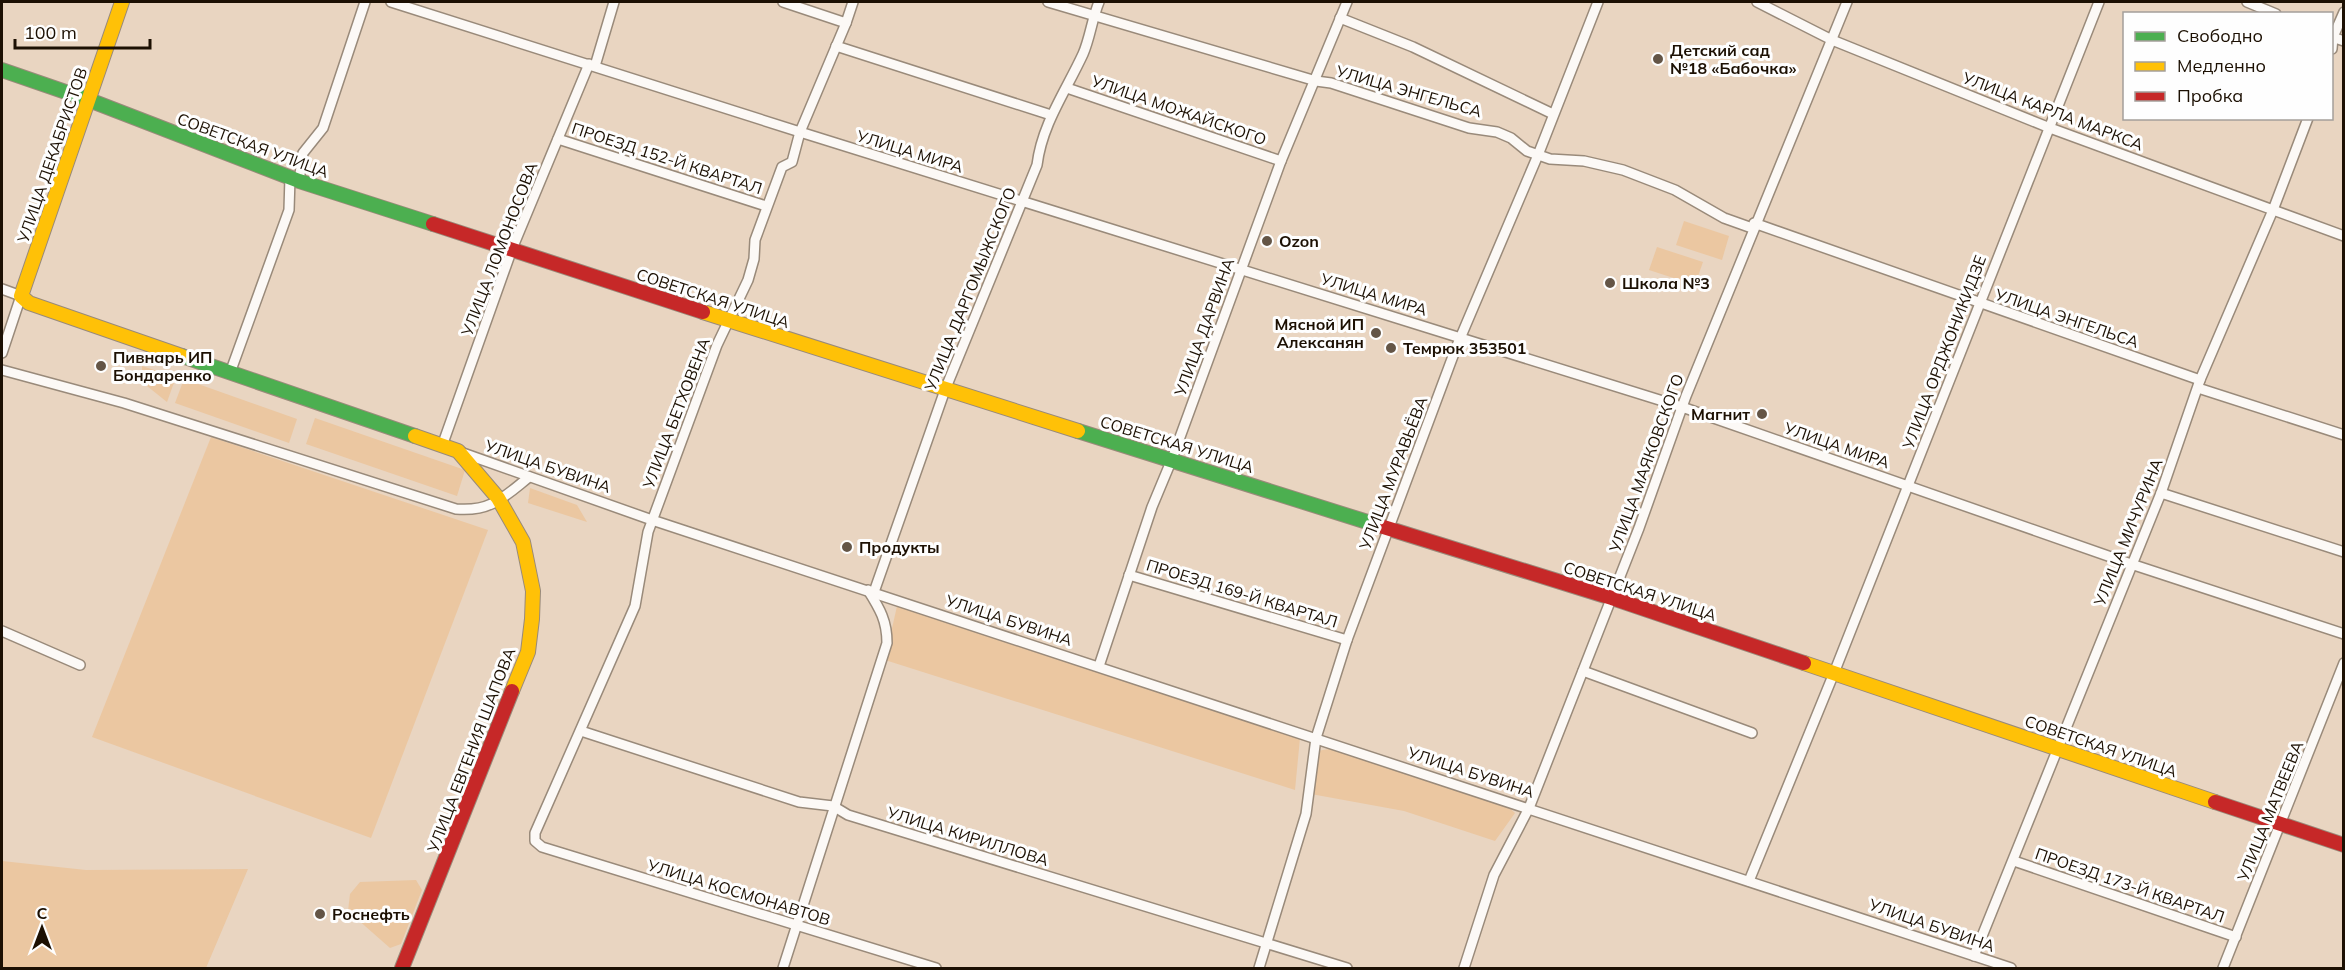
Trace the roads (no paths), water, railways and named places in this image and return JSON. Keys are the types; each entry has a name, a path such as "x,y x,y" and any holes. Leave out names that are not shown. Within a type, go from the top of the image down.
{"street":[{"name":"УЛИЦА ДЕКАБРИСТОВ","path":"2,353 122,2"},
{"path":"230,373 289,210 294,179 303,153 323,128 365,2"},
{"name":"УЛИЦА МИРА","path":"391,2 1021,201 1462,336 1682,407 2131,564 2343,633"},
{"name":"УЛИЦА ЛОМОНОСОВА","path":"442,446 512,249 592,65 614,2"},
{"path":"783,2 846,23"},
{"name":"УЛИЦА БЕТХОВЕНА","path":"535,841 535,833 635,606 652,520 717,345 748,280 755,240 766,206 782,167 792,162 800,132 853,2"},
{"name":"УЛИЦА ЭНГЕЛЬСА","path":"1048,2 1316,81 1332,83 1469,128 1497,132 1538,155 1623,170 1675,190 1724,218 1753,225 1978,303 2343,435"},
{"name":"УЛИЦА ДАРГОМЫЖСКОГО","path":"871,591 945,390 1021,201 1038,165 1040,145 1051,116 1083,54 1099,2"},
{"name":"УЛИЦА ДАРВИНА","path":"1098,666 1152,507 1172,459 1281,161 1347,2"},
{"name":"УЛИЦА МУРАВЬЁВА","path":"1259,969 1306,814 1316,738 1347,640 1462,336 1538,155 1598,2"},
{"name":"УЛИЦА КАРЛА МАРКСА","path":"1757,2 1832,40 2050,128 2343,236"},
{"name":"УЛИЦА МАЯКОВСКОГО","path":"1464,969 1494,875 1529,808 1612,598 1682,407 1753,225 1847,2"},
{"name":"УЛИЦА ОРДЖОНИКИДЗЕ","path":"1749,881 1834,673 1978,303 2099,2"},
{"path":"2247,2 2271,12"},
{"path":"2333,35 2343,12"},
{"name":"УЛИЦА ЭНГЕЛЬСА","path":"1340,18 1413,47 1553,114"},
{"path":"836,46 1051,116"},
{"name":"СОВЕТСКАЯ УЛИЦА","path":"2,70 88,100 294,179 945,390 1612,598 2343,846"},
{"name":"УЛИЦА МОЖАЙСКОГО","path":"1067,88 1281,161"},
{"name":"УЛИЦА МИЧУРИНА","path":"1974,956 2060,749 2131,564 2162,493 2199,384 2273,210 2307,120"},
{"name":"ПРОЕЗД 152-Й КВАРТАЛ","path":"558,139 766,206"},
{"name":"УЛИЦА БУВИНА","path":"2,290 21,296 29,303 652,520 2011,969"},
{"path":"2,370 124,403 456,509 485,507 502,501 529,477"},
{"name":"УЛИЦА ЕВГЕНИЯ ШАПОВА","path":"402,969 528,652 534,601 531,569 520,533 502,501 458,452"},
{"path":"2162,493 2343,552"},
{"name":"ПРОЕЗД 169-Й КВАРТАЛ","path":"1129,575 1347,640"},
{"path":"783,969 833,806 887,643 887,626 883,612 871,591"},
{"path":"2,631 80,665"},
{"name":"УЛИЦА МАТВЕЕВА","path":"2223,969 2282,824 2343,663"},
{"path":"1582,671 1752,733"},
{"name":"УЛИЦА КИРИЛЛОВА","path":"581,731 799,802 833,806 848,815 1347,969"},
{"name":"УЛИЦА КОСМОНАВТОВ","path":"535,841 542,847 936,969"},
{"name":"ПРОЕЗД 173-Й КВАРТАЛ","path":"2014,861 2236,937"}],"place":[{"name":"Детский сад №18 «Бабочка»","path":"1658,59"},
{"name":"Ozon","path":"1267,241"},
{"name":"Школа №3","path":"1610,283"},
{"name":"Мясной ИП Алексанян","path":"1376,333"},
{"name":"Темрюк 353501","path":"1391,348"},
{"name":"Пивнарь ИП Бондаренко","path":"101,366"},
{"name":"Магнит","path":"1762,414"},
{"name":"Продукты","path":"847,547"},
{"name":"Роснефть","path":"320,914"}]}
